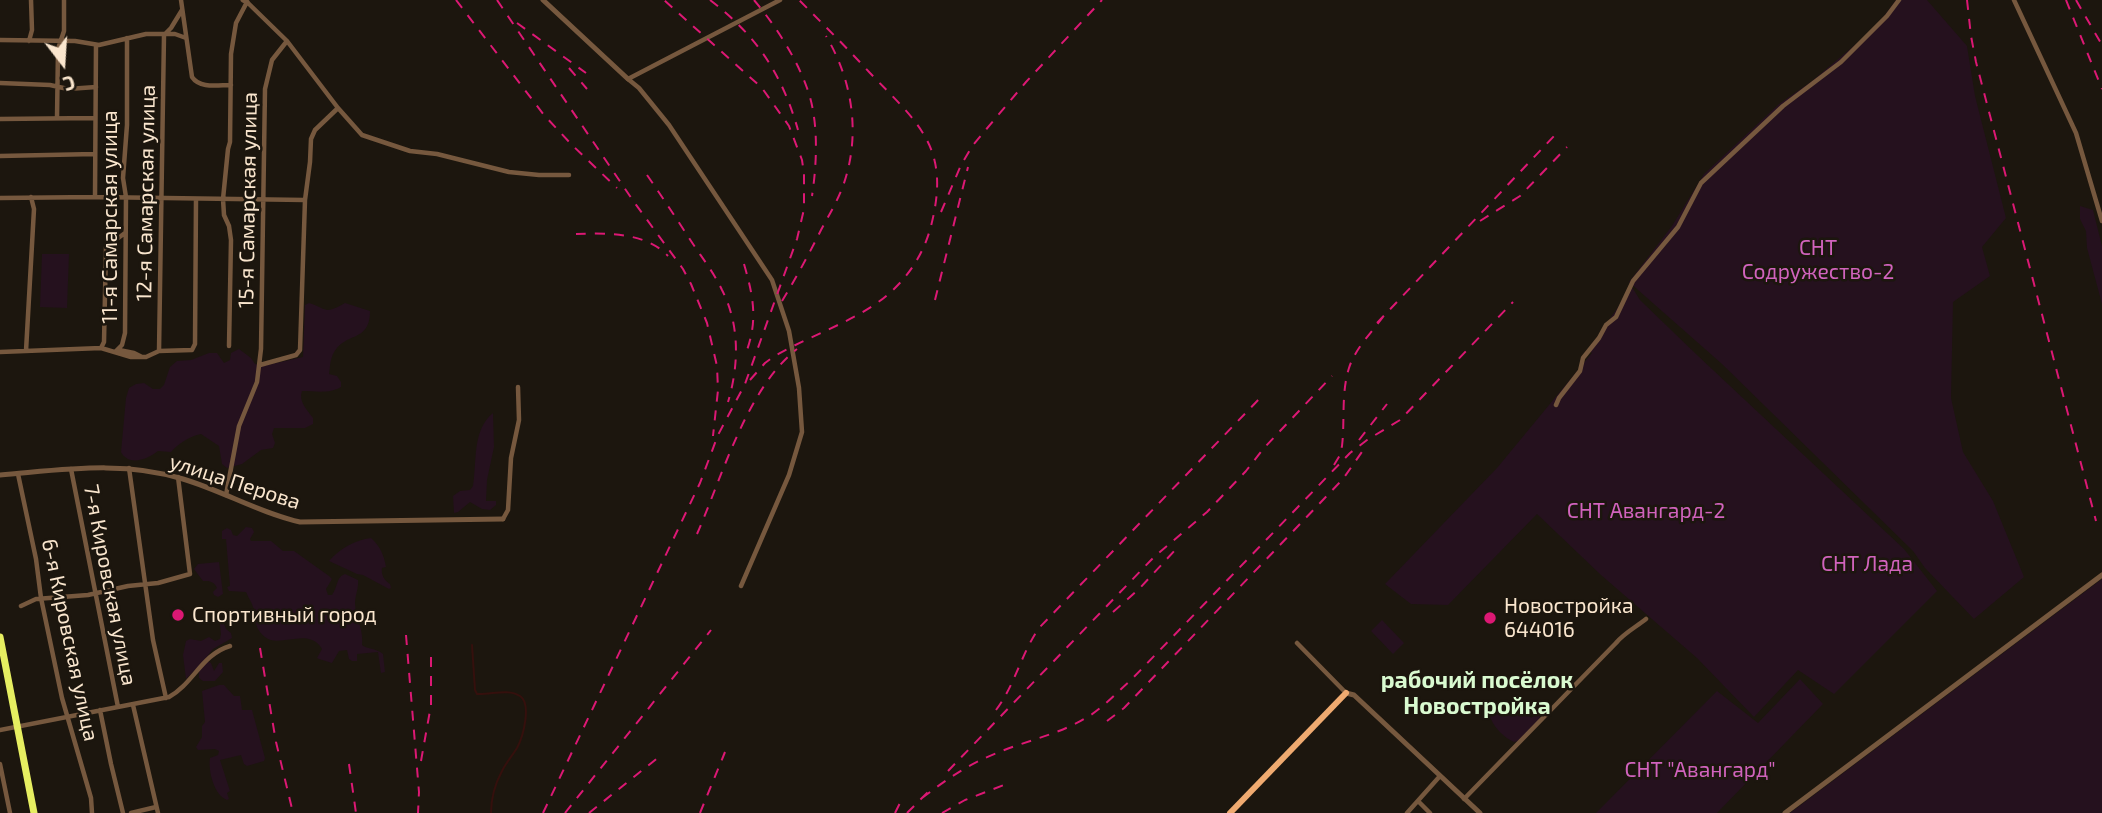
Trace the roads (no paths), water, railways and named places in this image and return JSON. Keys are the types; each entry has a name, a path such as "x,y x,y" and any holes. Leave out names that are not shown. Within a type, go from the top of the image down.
{"main road":[{"path":"0,637 34,813"},
{"path":"1230,813 1346,693"}],"street":[{"path":"29,41 32,30 31,0"},
{"path":"57,118 58,49 64,31 64,0"},
{"path":"181,0 192,78 200,85 231,85"},
{"path":"543,0 639,88 669,125 772,280 789,331 799,388 802,432 789,475 741,586"},
{"path":"628,79 780,0"},
{"path":"1556,405 1580,371 1588,350 1606,325 1616,317 1633,281 1678,227 1701,183 1783,106 1841,62 1887,16 1899,0"},
{"path":"2014,0 2076,133 2102,221"},
{"path":"229,346 231,232 224,215 223,199 230,142 233,40 236,23 245,1 287,41 362,135 397,147 509,172 569,175"},
{"path":"164,35 182,10"},
{"path":"0,40 84,41 96,45 146,34 175,34 187,38"},
{"name":"12-я Самарская улица","path":"159,351 164,35"},
{"name":"11-я Самарская улица","path":"117,350 125,333 126,197 123,178 127,125 127,38"},
{"name":"15-я Самарская улица","path":"226,495 239,426 257,382 260,365 265,89 272,60 287,41"},
{"path":"95,197 96,45"},
{"path":"0,83 68,89 96,87"},
{"path":"260,365 296,355 300,351 304,200 312,135 338,108"},
{"path":"0,119 94,118"},
{"path":"0,156 95,155"},
{"path":"26,351 34,209 31,197"},
{"path":"34,209 47,197"},
{"path":"0,198 304,200"},
{"path":"0,352 101,348 117,350 125,356 142,357 159,351 190,351 194,348 196,199"},
{"path":"101,348 104,342 106,247 125,232"},
{"path":"503,519 508,510 511,458 519,420 518,387"},
{"path":"129,468 153,640 166,698"},
{"name":"улица Перова","path":"0,475 71,469 129,468 178,477 300,522 503,519"},
{"name":"7-я Кировская улица","path":"71,469 118,707"},
{"name":"6-я Кировская улица","path":"18,474 62,698 92,813"},
{"path":"21,606 41,598 88,595 190,574 178,477"},
{"path":"1785,813 2102,575"},
{"path":"1464,799 1621,636 1646,619"},
{"path":"1297,643 1346,693 1354,695 1479,813"},
{"path":"0,730 166,698 181,689 212,654 230,646"},
{"name":"7-я Кировская улица","path":"133,705 158,813"},
{"path":"100,710 123,813"},
{"path":"0,764 10,813"},
{"path":"1407,813 1440,776"},
{"path":"1418,802 1430,813"},
{"path":"131,813 156,807"}],"waterway":[{"path":"472,645 477,694 515,694 524,700 526,713 517,748 497,781 491,813"}],"railway":[{"path":"456,0 544,115 617,188"},
{"path":"497,0 691,284 707,323 717,366 718,390 713,436"},
{"path":"543,813 700,483 718,435 745,384 797,239 804,209 802,160 789,126 762,88 664,0"},
{"path":"710,0 741,28 766,58 784,91 798,130"},
{"path":"754,0 791,53 811,100 816,142 812,196"},
{"path":"750,380 773,357 865,311 896,287 918,259 931,226 936,199 934,157 917,124 799,0"},
{"path":"941,212 961,165 973,145 1026,82 1102,0"},
{"path":"1967,0 1976,62 2096,521"},
{"path":"2066,0 2102,89"},
{"path":"2076,0 2102,45"},
{"path":"517,23 586,73"},
{"path":"782,301 836,203 849,167 853,128 848,90 843,71 826,36"},
{"path":"569,68 587,89"},
{"path":"1377,323 1555,135"},
{"path":"1480,221 1520,196 1567,147"},
{"path":"935,300 968,167"},
{"path":"647,175 712,272 728,303 736,345 728,402"},
{"path":"576,234 612,234 637,238 649,242 668,256"},
{"path":"744,264 753,307 747,350"},
{"path":"922,798 976,762 1063,729 1102,706 1130,681 1350,453 1400,420 1513,302"},
{"path":"1334,465 1342,446 1344,397 1349,368 1359,348 1383,317"},
{"path":"697,534 750,410 779,366 797,349"},
{"path":"948,771 1154,557 1207,512 1332,376"},
{"path":"996,710 1039,628 1261,397"},
{"path":"1359,440 1387,404"},
{"path":"1107,721 1124,708 1343,479 1364,449"},
{"path":"1113,612 1139,589 1177,548"},
{"path":"565,813 711,630"},
{"path":"406,635 419,792 418,813"},
{"path":"260,648 276,742 293,813"},
{"path":"421,761 431,705 431,657"},
{"path":"700,813 725,752"},
{"path":"589,813 660,756"},
{"path":"349,764 356,813"},
{"path":"942,813 965,800 1009,783"},
{"path":"907,813 929,791"},
{"path":"895,813 900,803"}],"place":[{"name":"Спортивный город","path":"178,615"},
{"name":"Новостройка 644016","path":"1490,618"}],"district":[{"name":"рабочий посёлок Новостройка","path":"1477,693"}],"park label":[{"name":"СНТ Содружество-2","path":"1818,260"},
{"name":"СНТ Авангард-2","path":"1646,511"},
{"name":"СНТ Лада","path":"1867,564"},
{"name":"СНТ \"Авангард\"","path":"1700,770"}]}
